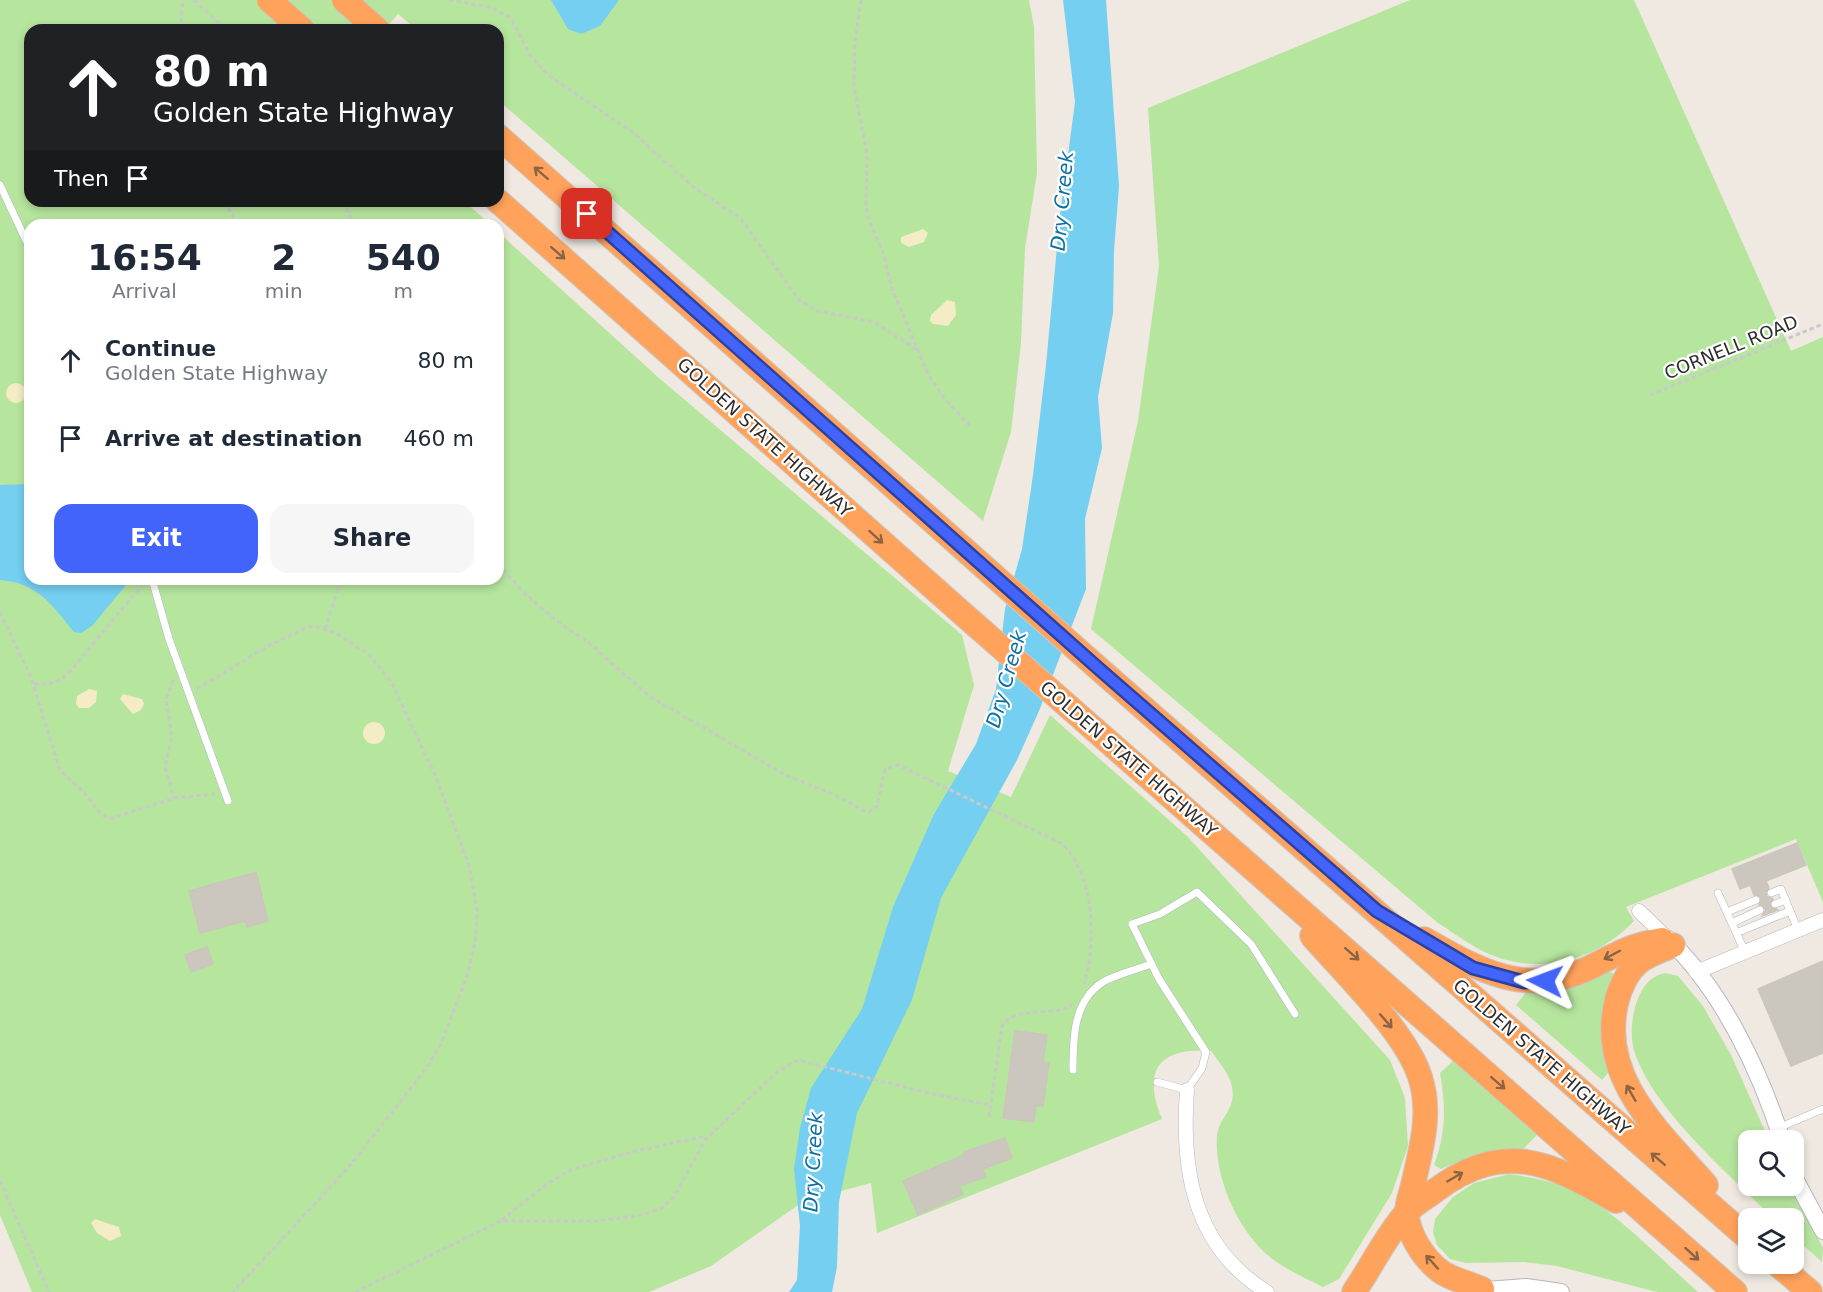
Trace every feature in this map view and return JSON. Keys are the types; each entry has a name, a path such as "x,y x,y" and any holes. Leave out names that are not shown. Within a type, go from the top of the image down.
{"highway":[{"path":"269,0 296,24"},
{"path":"344,0 371,24"},
{"name":"GOLDEN STATE HIGHWAY","path":"504,141 985,569 1738,1229"},
{"name":"GOLDEN STATE HIGHWAY","path":"504,206 1086,723 1735,1292"},
{"path":"1251,866 1399,1036 1412,1056 1421,1077 1426,1124 1407,1212 1411,1232 1422,1251 1440,1271 1475,1290"},
{"path":"1377,911 1473,968 1524,982 1568,976 1637,944 1671,942"},
{"path":"1671,942 1640,961 1619,991 1613,1031 1620,1071 1641,1110 1738,1221"},
{"path":"1354,1292 1407,1212 1451,1179 1470,1169 1492,1162 1534,1162 1573,1176 1667,1232"},
{"path":"1789,1274 1810,1292"}],"street":[{"path":"1639,911 1671,942 1696,972 1732,1024 1778,1130"},
{"path":"1696,972 1823,920"},
{"path":"1187,1090 1185,1121 1187,1174 1202,1218 1228,1259 1267,1292"},
{"path":"1804,1196 1823,1231"},
{"path":"1475,1290 1526,1287 1561,1292"}],"lane":[{"path":"0,185 24,236"},
{"path":"154,585 176,658 226,797"},
{"path":"1771,894 1781,889 1798,930"},
{"path":"1157,1082 1187,1090 1202,1068 1206,1052 1151,964 1132,924 1160,914 1197,892 1251,944 1295,1014"},
{"path":"1718,893 1745,952"},
{"path":"1727,912 1756,900"},
{"path":"1775,904 1786,900"},
{"path":"1732,923 1760,910"},
{"path":"1736,933 1790,911"},
{"path":"1073,1070 1074,1029 1086,999 1103,982 1151,964"},
{"path":"1787,1130 1823,1109"}],"path":[{"path":"182,24 182,6 185,0"},
{"path":"194,0 220,24"},
{"path":"449,0 479,4 506,14 515,24 530,55 548,75 634,134 692,186 741,219 800,301 818,311 874,322 919,351"},
{"path":"861,0 854,72 857,113 867,155 866,211 882,249 892,289 919,351 939,392 970,426"},
{"name":"CORNELL ROAD","path":"1650,395 1823,324"},
{"path":"504,571 525,594 562,625 593,646 643,692 787,777 835,795 868,813 877,806 883,774 890,766 898,765 1053,838 1068,850 1087,888 1090,958 1082,988"},
{"path":"34,684 56,682 68,674 143,585"},
{"path":"325,629 339,585"},
{"path":"0,612 34,684 60,771 85,793 101,813 113,818 174,798 226,797"},
{"path":"190,693 280,639 308,627 325,629 346,639 369,655 385,672 401,700 435,775 464,848 476,897 476,938 459,999 442,1041 426,1069 348,1168 233,1292"},
{"path":"174,798 165,767 172,731 166,700 175,673 176,658"},
{"path":"989,1117 1002,1026 1005,1021 1025,1013 1058,1012 1077,999"},
{"path":"501,1221 597,1221 654,1212 674,1197 695,1154 712,1132 777,1072 793,1062 804,1060 924,1092 990,1105"},
{"path":"355,1292 501,1221 547,1184 572,1169 654,1147 698,1139 712,1132"},
{"path":"0,1181 50,1292"}],"green space":[{"path":"0,0 1029,0 1034,27 1037,173 1025,248 1021,343 1011,432 983,521 504,105 504,24 410,24 398,14 389,24 24,24 24,207 471,207 484,219 24,219 24,585 504,585 504,237 659,378 962,635 974,685 948,771 1011,797 1050,715 1187,836 1390,1060 1405,1098 1408,1146 1392,1193 1339,1279 1323,1287 1271,1258 1248,1234 1230,1203 1220,1169 1217,1136 1232,1102 1232,1086 1226,1072 1211,1051 1178,1053 1167,1058 1159,1066 1155,1075 1154,1088 1162,1119 877,1233 871,1183 804,1201 711,1266 649,1292 32,1292 0,1215"},
{"path":"1410,0 1634,0 1791,351 1823,337 1823,902 1796,839 1626,907 1634,921 1600,948 1581,956 1560,962 1540,964 1498,957 1472,945 1438,923 1091,629 1138,421 1159,266 1148,108"},
{"path":"1608,971 1616,975 1613,1067 1602,1080 1516,1005 1528,990 1569,985"},
{"path":"1665,973 1678,976 1703,1006 1731,1055 1765,1130 1738,1130 1738,1184 1674,1117 1643,1072 1634,1050 1632,1027 1636,1004 1646,984"},
{"path":"1454,1060 1537,1135 1522,1150 1480,1155 1441,1169 1434,1165 1441,1142 1444,1120 1440,1073"},
{"path":"1510,1174 1560,1185 1591,1200 1623,1224 1698,1292 1657,1292 1557,1266 1524,1262 1466,1263 1450,1259 1437,1245 1433,1232 1435,1219 1453,1197 1474,1183"},
{"path":"1751,1196 1796,1196 1802,1208 1763,1208"},
{"path":"1804,1212 1823,1248 1822,1262 1804,1246"}],"sand":[{"path":"923,229 928,233 924,242 909,247 901,243 901,237"},
{"path":"947,300 955,302 956,315 948,326 933,324 930,321 931,315"},
{"path":"16,383 23,386 23,400 16,403 9,400 6,393 9,386"},
{"path":"89,689 97,691 96,702 89,708 79,708 76,704 77,696"},
{"path":"123,694 142,699 144,704 141,710 133,714 120,699"},
{"path":"374,722 382,725 385,733 382,741 374,744 366,741 363,733 366,725"},
{"path":"95,1219 119,1227 121,1236 110,1241 97,1233 91,1223"}],"water":[{"path":"551,0 619,0 600,26 581,34 568,29"},
{"name":"Dry Creek","path":"1063,0 1106,0 1119,186 1114,251 1113,313 1098,397 1102,448 1085,519 1086,589 1039,711 1017,760 941,898 912,1000 857,1113 839,1202 837,1267 832,1292 789,1292 797,1280 800,1226 794,1169 800,1128 811,1088 862,1009 893,907 934,814 976,744 996,689 1005,609 1022,549 1033,475 1060,215 1075,102"},
{"path":"24,484 24,585 126,585 92,626 81,633 74,632 51,604 34,591 13,582 0,580 0,485"}],"building":[{"path":"1797,843 1806,865 1766,881 1769,888 1766,896 1773,899 1770,906 1778,910 1762,916 1766,910 1759,905 1761,897 1754,895 1750,885 1740,889 1732,869"},
{"path":"256,872 268,921 247,927 245,921 200,933 189,891"},
{"path":"207,947 213,964 191,972 185,955"},
{"path":"1823,961 1823,1053 1791,1066 1758,989"},
{"path":"1015,1031 1047,1035 1043,1062 1049,1063 1043,1106 1036,1106 1034,1122 1003,1118"},
{"path":"1005,1138 1012,1158 983,1169 986,1177 959,1186 963,1194 918,1215 903,1181 964,1155 964,1152"}],"route":[{"path":"587,214 985,569 1377,911 1473,968 1524,982 1545,981"}]}
